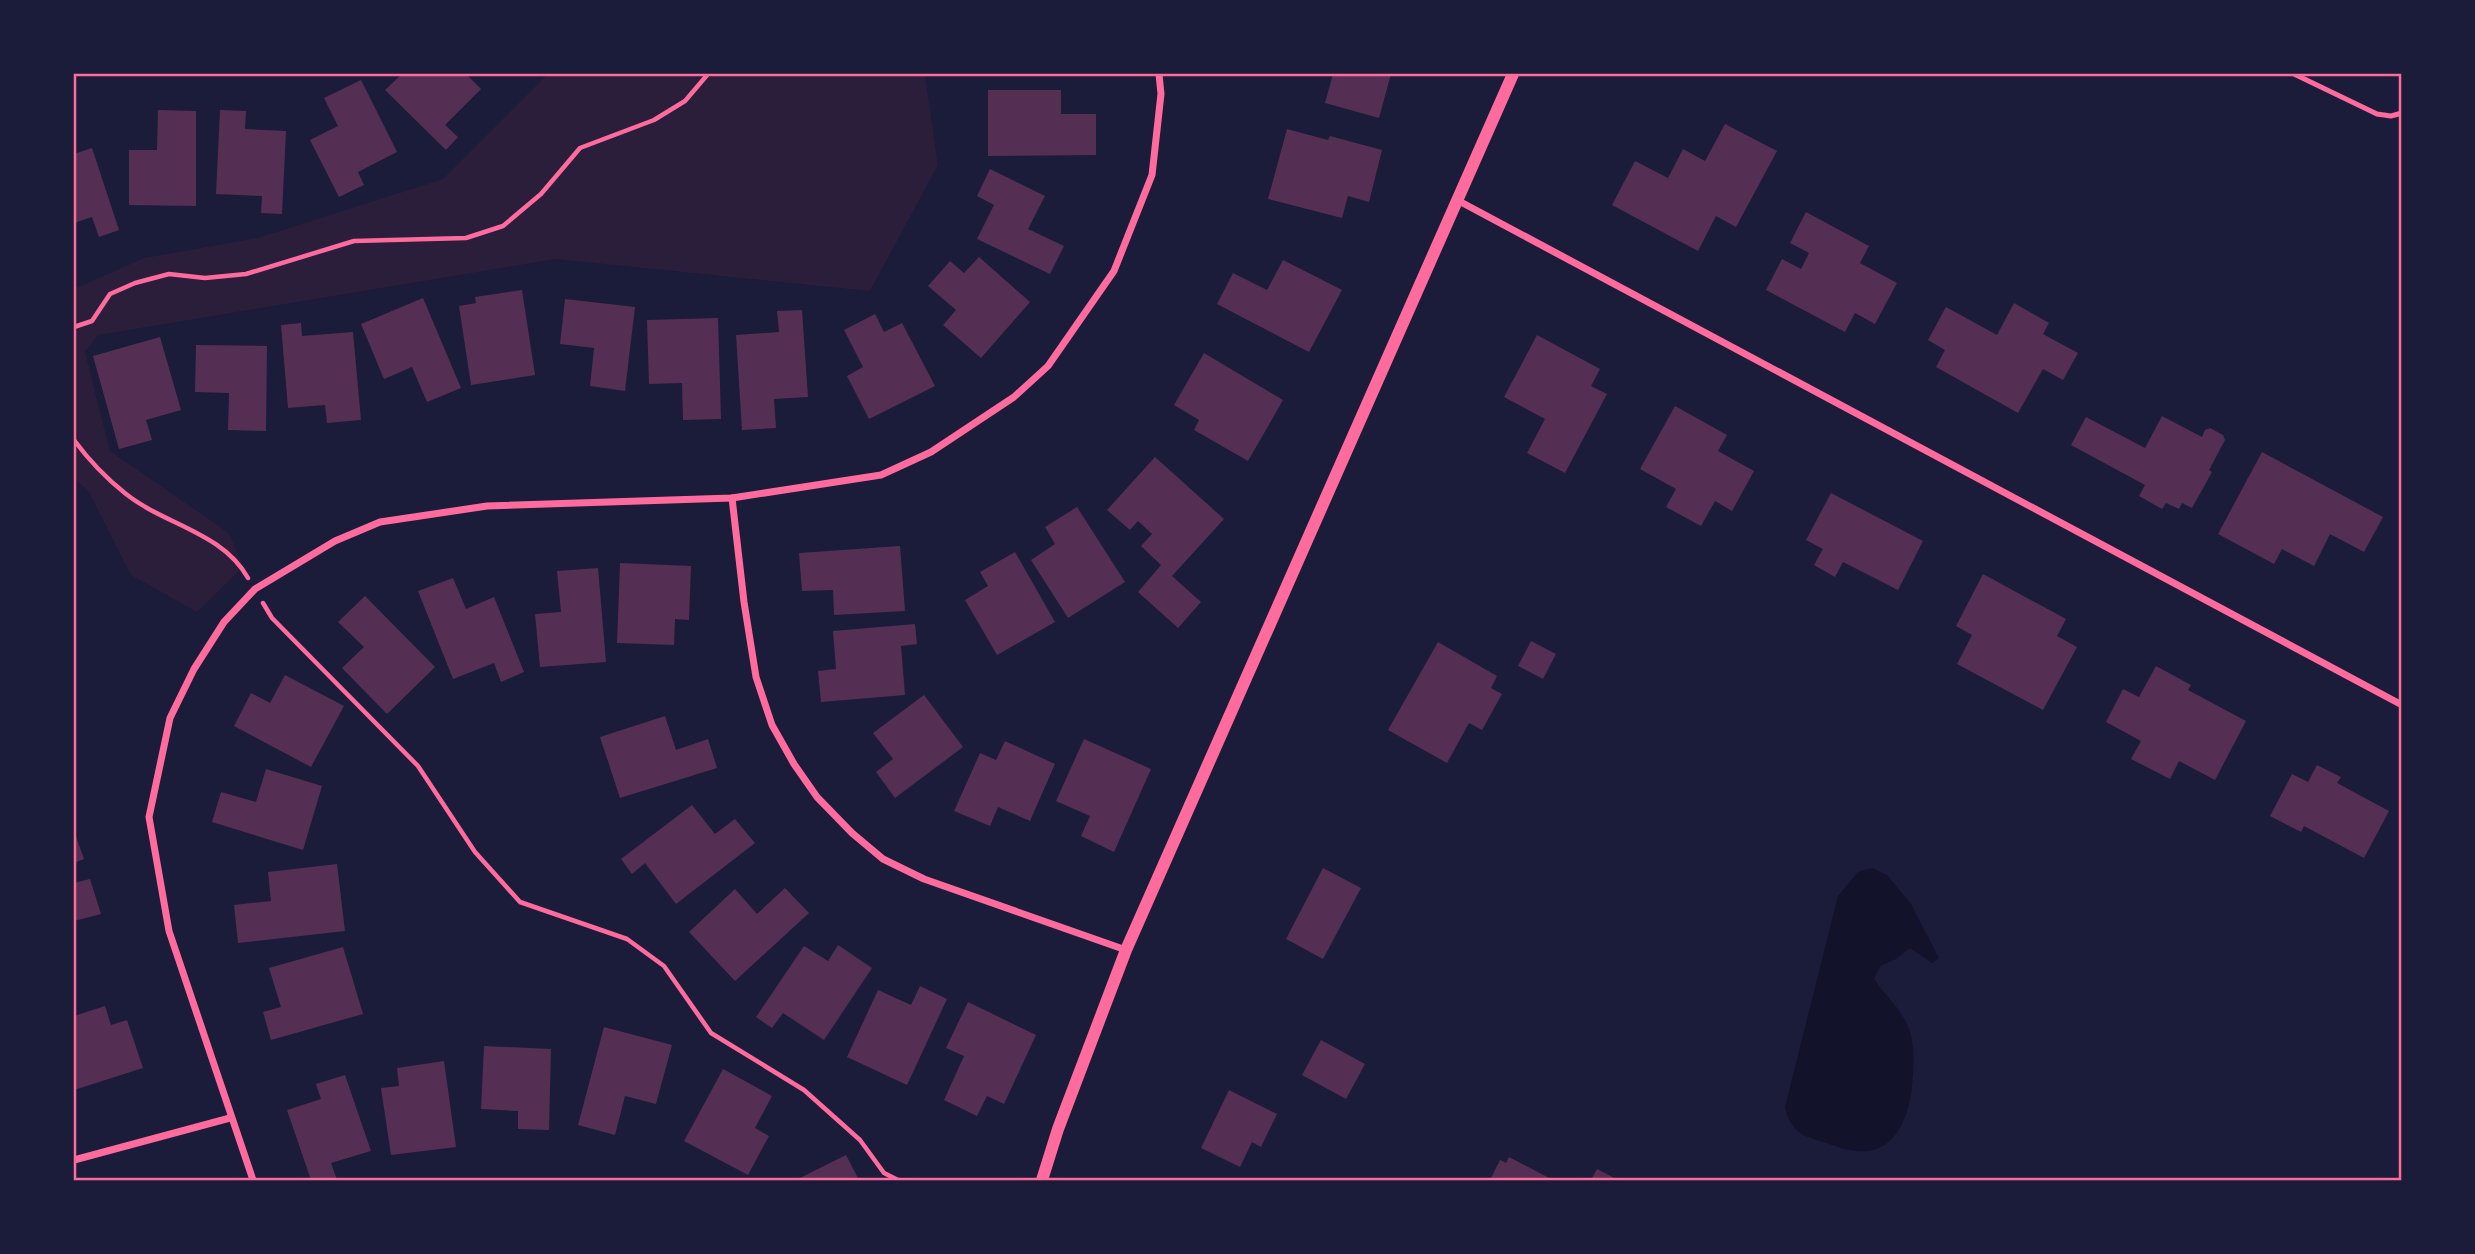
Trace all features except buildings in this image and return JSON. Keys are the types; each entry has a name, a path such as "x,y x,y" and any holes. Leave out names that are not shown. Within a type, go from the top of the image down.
{"street":[{"path":"253,1181 169,931 149,817 170,718 194,669 224,622 255,589 335,541 380,522 487,506 732,498 881,475 931,452 1014,397 1048,366 1114,271 1152,175 1161,94 1159,74"},
{"path":"1042,1181 1058,1129 1126,950 1513,74"},
{"path":"1457,200 2402,705"},
{"path":"732,498 756,677 772,725 817,797 852,833 883,859 924,879 1126,950"},
{"path":"74,1160 230,1118"}],"lane":[{"path":"2294,74 2377,114 2391,116 2402,113"}],"path":[{"path":"74,327 92,321 110,294 135,283 169,274 205,278 246,274 354,241 466,238 503,226 541,194 580,148 654,120 685,101 708,74"},
{"path":"74,440 84,454 127,495 227,550 244,570"},
{"path":"272,618 418,766 475,852 520,902 626,939 664,966 711,1033 804,1090 860,1140 884,1173 898,1181"}],"shaded area":[{"path":"548,74 925,74 938,165 870,291 556,259 98,335 85,352 110,451 229,533 243,567 197,612 131,575 89,492 74,478 74,289 144,258 258,238 443,179"},
{"path":"1872,868 1887,875 1911,904 1939,958 1932,963 1910,948 1896,959 1880,966 1874,979 1907,1024 1914,1058 1909,1106 1901,1126 1888,1143 1863,1151 1841,1148 1799,1132 1791,1123 1785,1107 1838,896 1858,872"}]}
